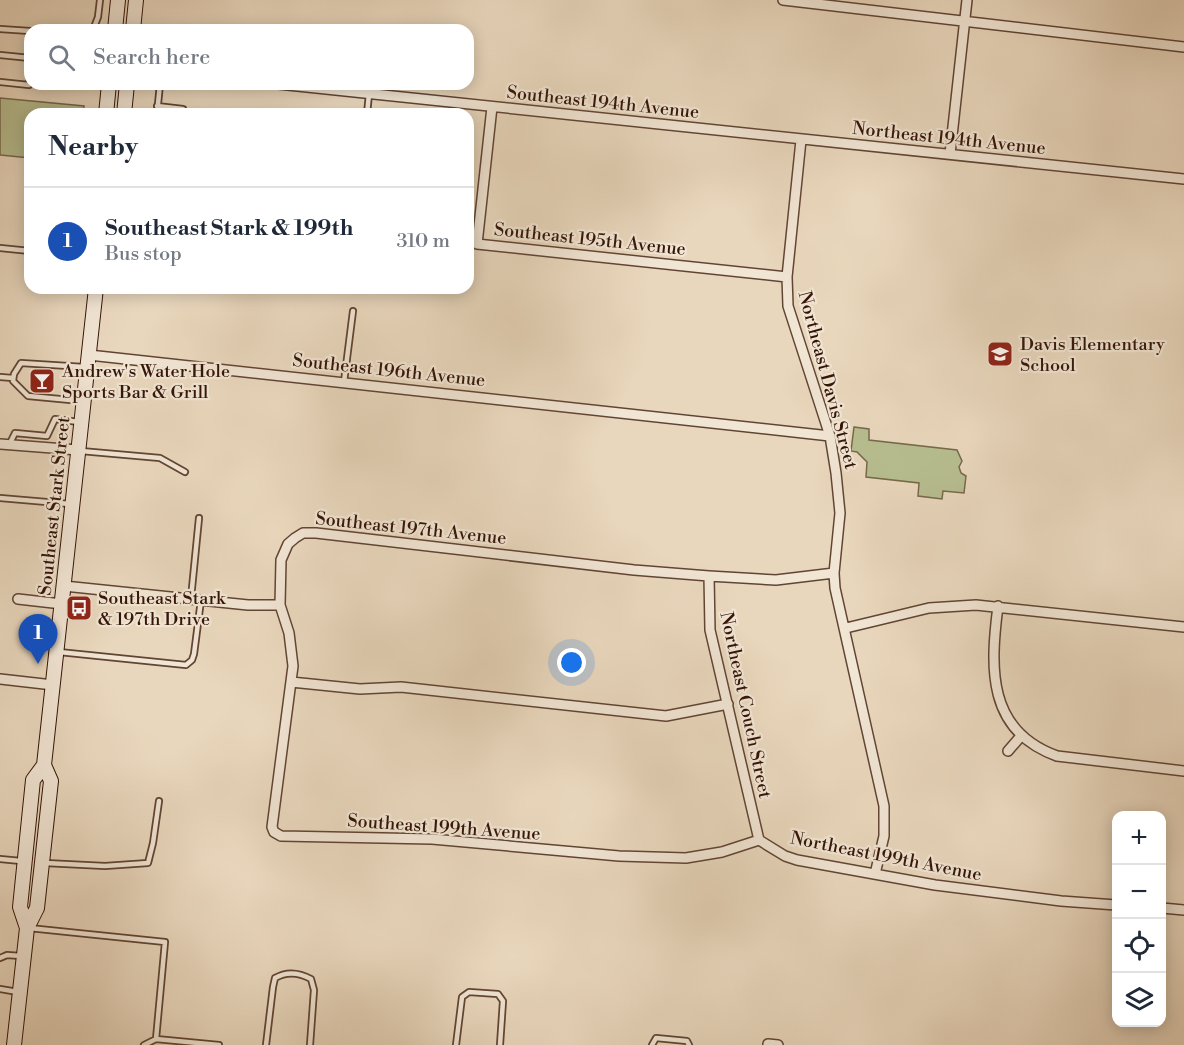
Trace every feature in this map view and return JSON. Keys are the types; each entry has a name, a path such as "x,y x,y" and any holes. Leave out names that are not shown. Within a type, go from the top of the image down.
{"main road":[{"path":"116,24 118,0"},
{"path":"134,24 136,0"},
{"path":"107,108 108,90"},
{"path":"125,108 126,90"},
{"name":"Southeast Stark Street","path":"14,1045 27,928 37,908 51,781 45,765 95,294"},
{"name":"Southeast Stark Street","path":"27,928 20,907 33,780 45,765"}],"street":[{"path":"783,0 1184,47"},
{"path":"950,154 967,0"},
{"name":"Southeast 194th Avenue","path":"333,90 710,130"},
{"name":"Southeast 195th Avenue","path":"492,107 477,244 787,277"},
{"name":"Northeast 194th Avenue","path":"710,130 1184,179"},
{"name":"Northeast Davis Street","path":"801,140 787,277 788,306 830,436 840,500 834,573 882,791 884,836 875,874"},
{"name":"Southeast 196th Avenue","path":"88,362 344,382 830,436"},
{"path":"5,445 78,450"},
{"name":"Southeast 197th Avenue","path":"272,827 291,682 292,652 287,625 280,605 279,583 283,552 295,537 303,533 634,570 709,576 776,580 834,573"},
{"name":"Northeast Couch Street","path":"709,576 710,630 759,840"},
{"path":"64,586 248,605 280,605"},
{"path":"18,599 62,604"},
{"path":"846,628 953,605 998,606 1184,627"},
{"path":"998,606 993,644 995,684 1003,708 1021,736 1043,751 1057,756 1184,771"},
{"path":"0,679 53,684"},
{"path":"291,682 360,689 401,687 666,716 728,704"},
{"path":"1008,751 1021,736"},
{"name":"Southeast 199th Avenue","path":"272,827 274,832 281,836 432,839 619,856 686,858 722,852 759,840"},
{"name":"Northeast 199th Avenue","path":"759,840 797,860 946,887 1061,902 1112,905"},
{"path":"1166,908 1184,910"}],"lane":[{"path":"95,24 100,0"},
{"path":"0,29 24,31"},
{"path":"0,55 24,57"},
{"path":"0,82 24,84"},
{"path":"159,90 157,106 174,108"},
{"path":"368,108 369,94"},
{"path":"0,248 24,250"},
{"path":"344,382 353,311"},
{"path":"84,402 28,396 18,388 13,378 21,363 88,362"},
{"path":"0,377 13,378"},
{"path":"5,445 15,433 46,436 55,419 81,422"},
{"path":"78,450 160,458 185,472"},
{"path":"0,498 73,504"},
{"path":"57,651 186,665 192,660 199,518"},
{"path":"42,863 105,866 148,863 159,801"},
{"path":"0,859 25,862"},
{"path":"27,928 165,942 156,1039"},
{"path":"0,958 7,955 23,956"},
{"path":"266,1045 275,978 283,974 305,976 311,979 314,990 310,1045"},
{"path":"0,989 20,992"},
{"path":"456,1045 462,997 469,992 498,994 503,1001 500,1045"},
{"path":"652,1045 656,1038 687,1041 689,1045"},
{"path":"144,1045 156,1039 219,1045"}],"green space":[{"path":"0,98 84,106 84,108 24,108 24,157 0,155"},
{"path":"854,427 869,429 869,440 957,450 962,461 959,467 961,473 966,476 964,493 943,491 942,499 918,496 919,483 866,477 867,462 857,452 851,451"}],"place":[{"name":"Davis Elementary School","path":"1000,354"},
{"name":"Andrew's Water Hole Sports Bar & Grill","path":"42,381"},
{"name":"Southeast Stark & 197th Drive","path":"79,608"},
{"name":"Southeast Stark & 199th","path":"38,664"}]}
